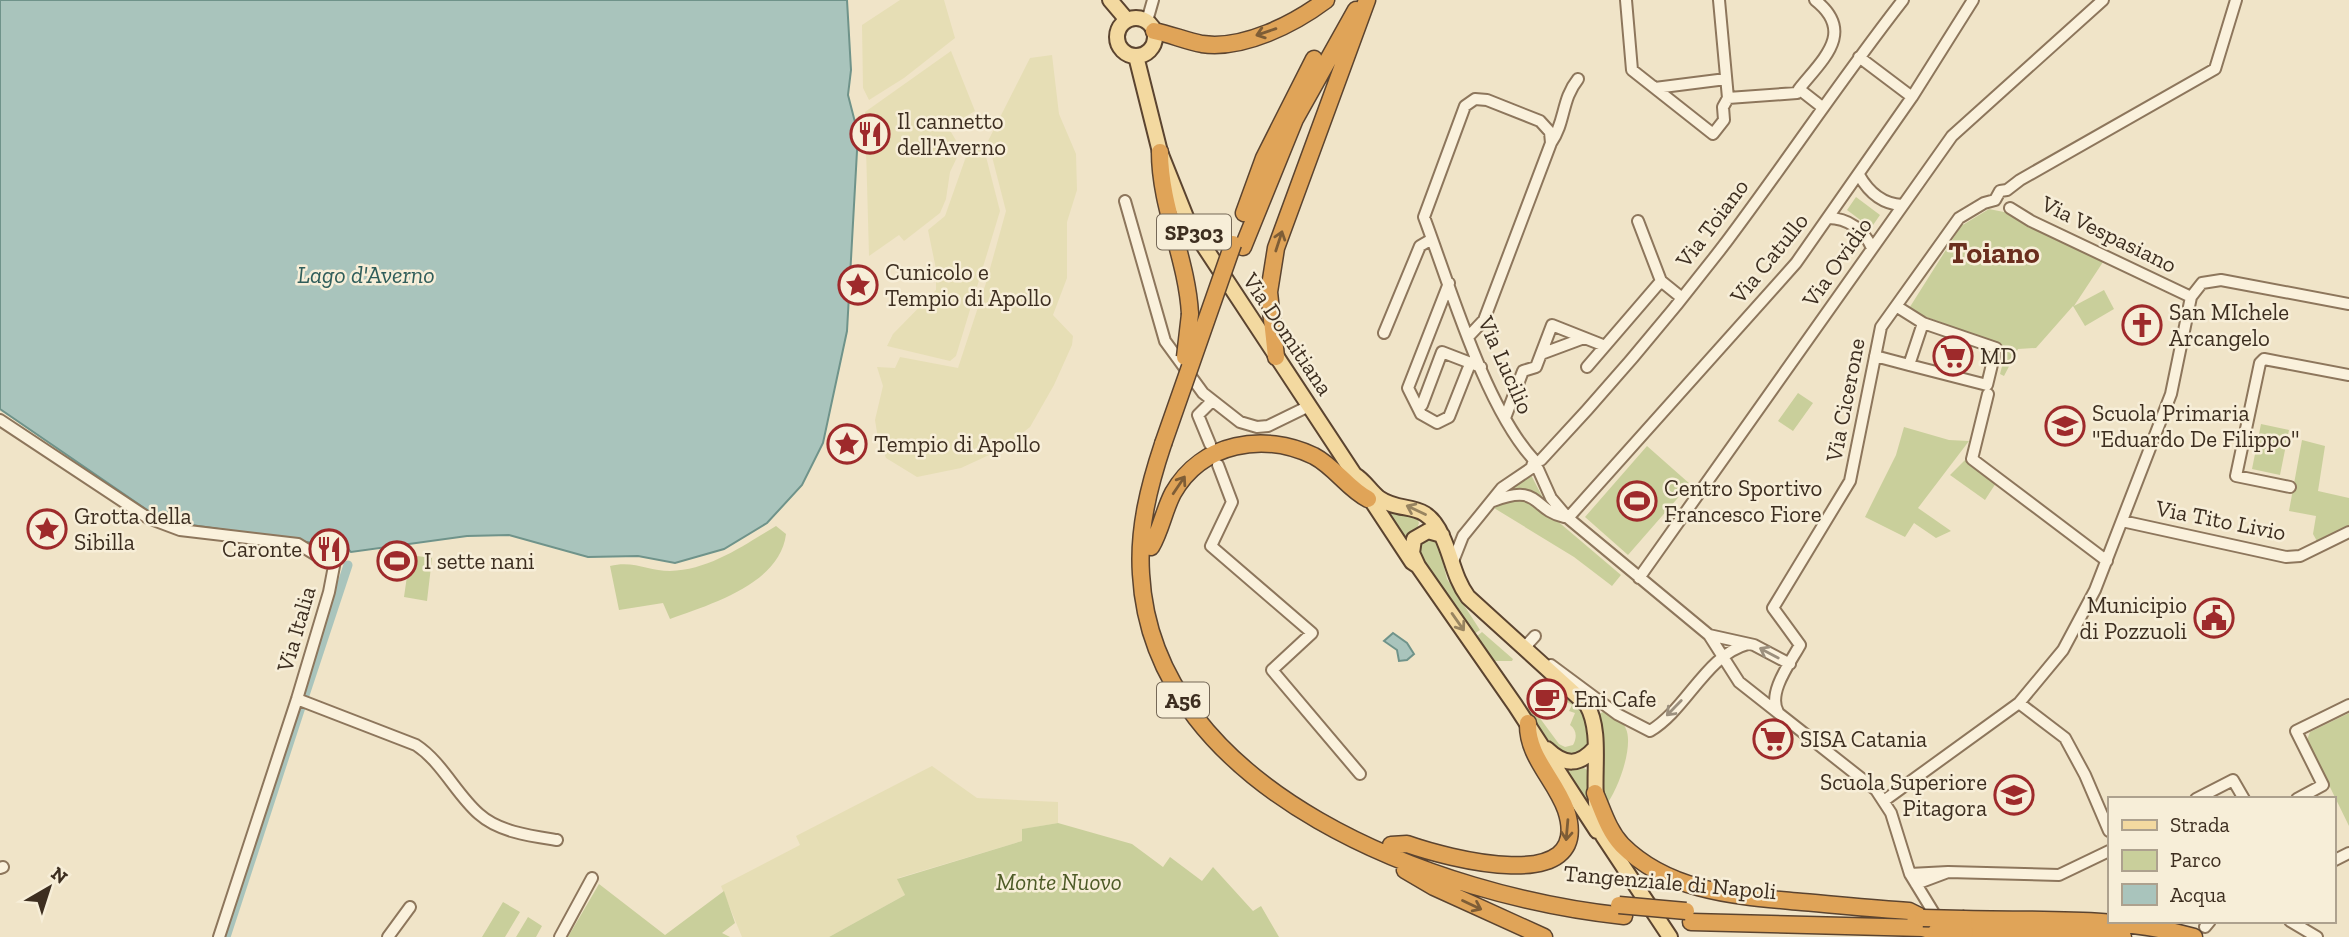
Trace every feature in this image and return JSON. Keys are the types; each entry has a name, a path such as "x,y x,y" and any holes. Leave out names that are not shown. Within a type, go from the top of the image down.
{"highway":[{"path":"1151,26 1204,44 1224,44 1278,28 1326,0"},
{"path":"1204,342 1238,246 1256,180 1286,112 1350,0"},
{"path":"1238,246 1306,96 1365,0"},
{"path":"1276,357 1269,307 1276,248 1365,0"},
{"path":"1160,152 1160,175 1183,259 1190,314 1180,379 1181,392"},
{"name":"Tangenziale di Napoli","path":"1204,342 1181,392 1168,446 1151,547 1154,597 1161,629 1181,677 1208,715 1237,746 1280,781 1392,852"},
{"name":"Tangenziale di Napoli","path":"1204,342 1145,509 1141,574 1147,615 1171,681 1208,731 1256,776 1322,821 1392,852 1532,892 1621,911 1942,934 1965,926 2098,923 2164,930 2203,928"},
{"path":"1151,547 1170,499 1185,476 1204,459 1236,446 1272,444 1315,457 1368,499"},
{"path":"1528,723 1527,739 1562,802 1568,819 1567,839 1553,858 1533,866 1512,867 1407,844 1392,852 1412,876 1544,937"},
{"path":"1595,793 1606,820 1622,844 1655,869 1685,883 1718,893 1909,911 1923,918"},
{"name":"Tangenziale di Napoli","path":"1688,916 1923,918 1965,926 2123,937"},
{"path":"1878,937 1942,934"}],"main road":[{"path":"1110,0 1127,20"},
{"path":"1137,18 1151,26 1155,41 1150,50 1136,56 1123,50 1118,41 1118,32 1127,20 1137,18"},
{"name":"Via Domitiana","path":"1136,56 1160,152 1188,222 1355,475"},
{"path":"1355,475 1368,499 1412,562 1418,566"},
{"path":"1355,475 1382,499 1423,512 1442,535 1468,597 1587,705 1595,726 1596,814 1603,836"},
{"path":"1442,535 1428,531 1414,539 1412,553 1418,566 1528,723 1593,826 1603,836 1670,937"},
{"path":"1541,744 1560,760 1572,763 1583,760 1595,748"}],"street":[{"path":"1151,26 1153,0"},
{"path":"1626,0 1632,70 1713,134 1724,120 1723,107 1728,98 1719,0"},
{"path":"1728,98 1797,93 1830,50 1835,39 1831,15 1815,0"},
{"name":"Via Toiano","path":"1452,564 1463,536 1507,482 1537,464 1626,367 1682,298 1727,241 1822,107 1903,0"},
{"name":"Via Catullo","path":"1568,518 1769,295 1859,175 1973,0"},
{"name":"Via Ovidio","path":"1639,578 1957,130 2104,0"},
{"path":"2007,190 2014,198 2010,208 1999,208 1994,200 1999,192 2007,190 2020,180 2215,69 2236,0"},
{"path":"1859,57 1912,97"},
{"path":"1469,337 1484,320 1550,143 1560,129 1567,92 1578,79"},
{"path":"1655,88 1726,79"},
{"path":"1800,89 1822,107"},
{"name":"Via Lucilio","path":"1550,143 1550,132 1540,121 1487,100 1475,99 1465,106 1424,216 1469,337 1505,418 1537,464 1551,498 1568,518"},
{"path":"1859,175 1867,189 1886,202 1902,205"},
{"name":"Via Cicerone","path":"1790,664 1800,645 1773,608 1850,481 1881,327 1959,218 1994,200"},
{"path":"1125,201 1164,341 1211,402 1240,422 1262,427 1309,406"},
{"name":"Via Vespasiano","path":"2010,208 2031,221 2191,297"},
{"path":"1828,218 1845,220 1863,232 1872,248"},
{"path":"1638,222 1661,281 1682,298"},
{"path":"1384,333 1420,246 1432,239"},
{"path":"1885,800 2019,703 2063,650 2106,561 2171,394 2191,297 2202,283 2221,280 2349,304"},
{"path":"1587,367 1661,281"},
{"name":"Via Lucilio","path":"1449,283 1408,388 1421,414 1437,423 1449,417 1468,369"},
{"path":"1875,356 1987,386 1996,348 1923,324 1896,306"},
{"path":"1909,365 1923,324"},
{"path":"1505,418 1523,371 1536,367 1552,326 1605,346"},
{"path":"1541,354 1584,338"},
{"path":"1422,405 1442,352 1482,367"},
{"path":"2290,487 2236,476 2260,363 2264,359 2349,375"},
{"path":"1988,394 1972,459 2106,561"},
{"path":"1210,444 1198,415 1211,402"},
{"name":"Via Italia","path":"0,420 148,518 180,530 298,544 334,566 329,592 297,699 219,937"},
{"path":"1218,466 1232,502 1211,546 1312,633 1272,670 1360,774"},
{"path":"1493,501 1509,495 1525,495 1536,499 1557,516 1568,518 1709,635 1731,673 1762,703 1841,760 1885,800 1910,874 1942,934"},
{"name":"Via Tito Livio","path":"2122,522 2286,557 2300,556 2349,532"},
{"path":"1709,635 1748,643 1790,664 1776,692 1774,704 1780,715"},
{"path":"1535,636 1524,649 1549,663 1617,714 1650,731 1721,659 1735,648 1748,643"},
{"path":"1731,673 1735,654 1748,643"},
{"path":"1762,703 1776,692"},
{"path":"297,699 416,745 428,753 473,808 492,823 533,836 557,840"},
{"path":"2019,703 2065,738 2107,815"},
{"path":"2301,797 2323,785 2296,731 2349,705"},
{"path":"2200,797 2233,780 2243,797"},
{"path":"1910,874 2059,874 2108,851"},
{"path":"1916,884 1948,872"},
{"path":"560,937 592,878"},
{"path":"388,937 410,907"},
{"path":"2293,923 2317,937"}],"shaded area":[{"path":"900,0 944,0 955,38 904,78 869,100 863,88 862,25"},
{"path":"951,51 975,111 948,127 961,149 950,172 946,199 940,213 904,241 899,235 869,256 865,112"},
{"path":"1052,55 1059,114 1076,154 1077,190 1067,222 1067,278 1053,315 1073,336 1072,345 1054,385 1030,427 1002,449 961,468 917,477 886,458 878,439 875,420 883,386 877,367 895,368 900,357 958,368 1006,211 988,141 1030,58"},
{"path":"982,141 1000,211 956,356 950,361 887,346 893,334 936,290 936,269 928,230 945,216 968,151"},
{"path":"932,766 977,798 1058,802 1058,823 1023,829 1022,841 898,878 905,895 829,937 742,937 721,886 800,845 796,836"}],"green space":[{"path":"1856,197 1880,215 1871,228 1847,210"},
{"path":"1989,209 2009,213 2103,262 2074,306 2104,290 2114,309 2085,326 2073,306 2036,348 2018,349 2004,376 2000,374 2007,347 1908,310 1961,226"},
{"path":"1798,393 1813,403 1793,431 1778,421"},
{"path":"2261,424 2289,430 2280,475 2252,469"},
{"path":"1904,427 1949,440 1969,441 1918,508 1951,531 1936,538 1914,523 1905,537 1865,517 1896,455"},
{"path":"2302,440 2325,446 2318,491 2349,498 2349,528 2318,543 2313,534 2316,516 2289,511"},
{"name":"Centro Sportivo Francesco Fiore","path":"1647,446 1690,484 1628,555 1585,517"},
{"path":"1965,460 1996,483 1985,500 1950,475"},
{"path":"1531,475 1543,498 1522,489 1506,491"},
{"path":"1525,499 1542,508 1621,575 1612,586 1574,557 1494,508 1506,500"},
{"path":"1385,507 1416,515 1419,523 1417,529 1402,537 1383,511"},
{"path":"776,526 786,534 781,551 771,566 741,590 670,619 663,603 619,610 610,566 626,564 662,571 685,570 726,555"},
{"path":"1422,538 1434,538 1438,543 1447,579 1480,630 1474,634 1417,553"},
{"path":"410,555 432,558 427,601 404,597"},
{"path":"1482,632 1513,659 1512,661 1493,661 1476,637"},
{"path":"1547,688 1566,692 1566,697 1571,696 1580,708 1589,729 1585,752 1569,757 1550,743 1526,709 1531,706 1559,744 1565,747 1573,745 1576,734 1570,725 1575,713 1569,711 1572,705 1559,697 1556,704 1550,702 1556,697 1551,691 1548,694 1545,690"},
{"path":"1605,711 1623,723 1628,747 1623,769 1605,806 1599,714"},
{"path":"2349,713 2349,826 2307,740 2310,732"},
{"path":"1581,766 1587,770 1589,808 1563,768"},
{"name":"Monte Nuovo","path":"1058,823 1132,844 1163,867 1170,857 1202,881 1213,867 1253,911 1261,906 1279,937 829,937 905,895 897,879 1022,841 1022,829"},
{"path":"599,884 665,935 724,891 735,923 722,933 730,937 568,937"},
{"path":"503,902 520,912 505,937 482,937"},
{"path":"528,917 542,926 536,937 516,937"}],"water":[{"name":"Lago d'Averno","path":"0,0 847,0 851,70 848,95 856,126 857,151 847,331 823,443 802,485 767,523 724,549 675,563 638,556 588,557 509,535 467,536 351,552 347,548 185,524 150,512 0,409"},
{"path":"1393,633 1407,643 1414,654 1407,660 1399,661 1397,650 1384,641"}],"waterway":[{"path":"305,695 348,565"},
{"path":"226,937 301,707"}],"place":[{"name":"Il cannetto dell'Averno","path":"870,134"},
{"name":"Cunicolo e Tempio di Apollo","path":"858,285"},
{"name":"San MIchele Arcangelo","path":"2142,325"},
{"name":"MD","path":"1953,356"},
{"name":"Scuola Primaria \"Eduardo De Filippo\"","path":"2065,426"},
{"name":"Tempio di Apollo","path":"847,444"},
{"name":"Centro Sportivo Francesco Fiore","path":"1637,501"},
{"name":"Grotta della Sibilla","path":"47,529"},
{"name":"Caronte","path":"329,549"},
{"name":"I sette nani","path":"397,561"},
{"name":"Municipio di Pozzuoli","path":"2214,618"},
{"name":"Eni Cafe","path":"1547,699"},
{"name":"SISA Catania","path":"1773,739"},
{"name":"Scuola Superiore Pitagora","path":"2014,795"}],"district":[{"name":"Toiano","path":"1994,253"}]}
